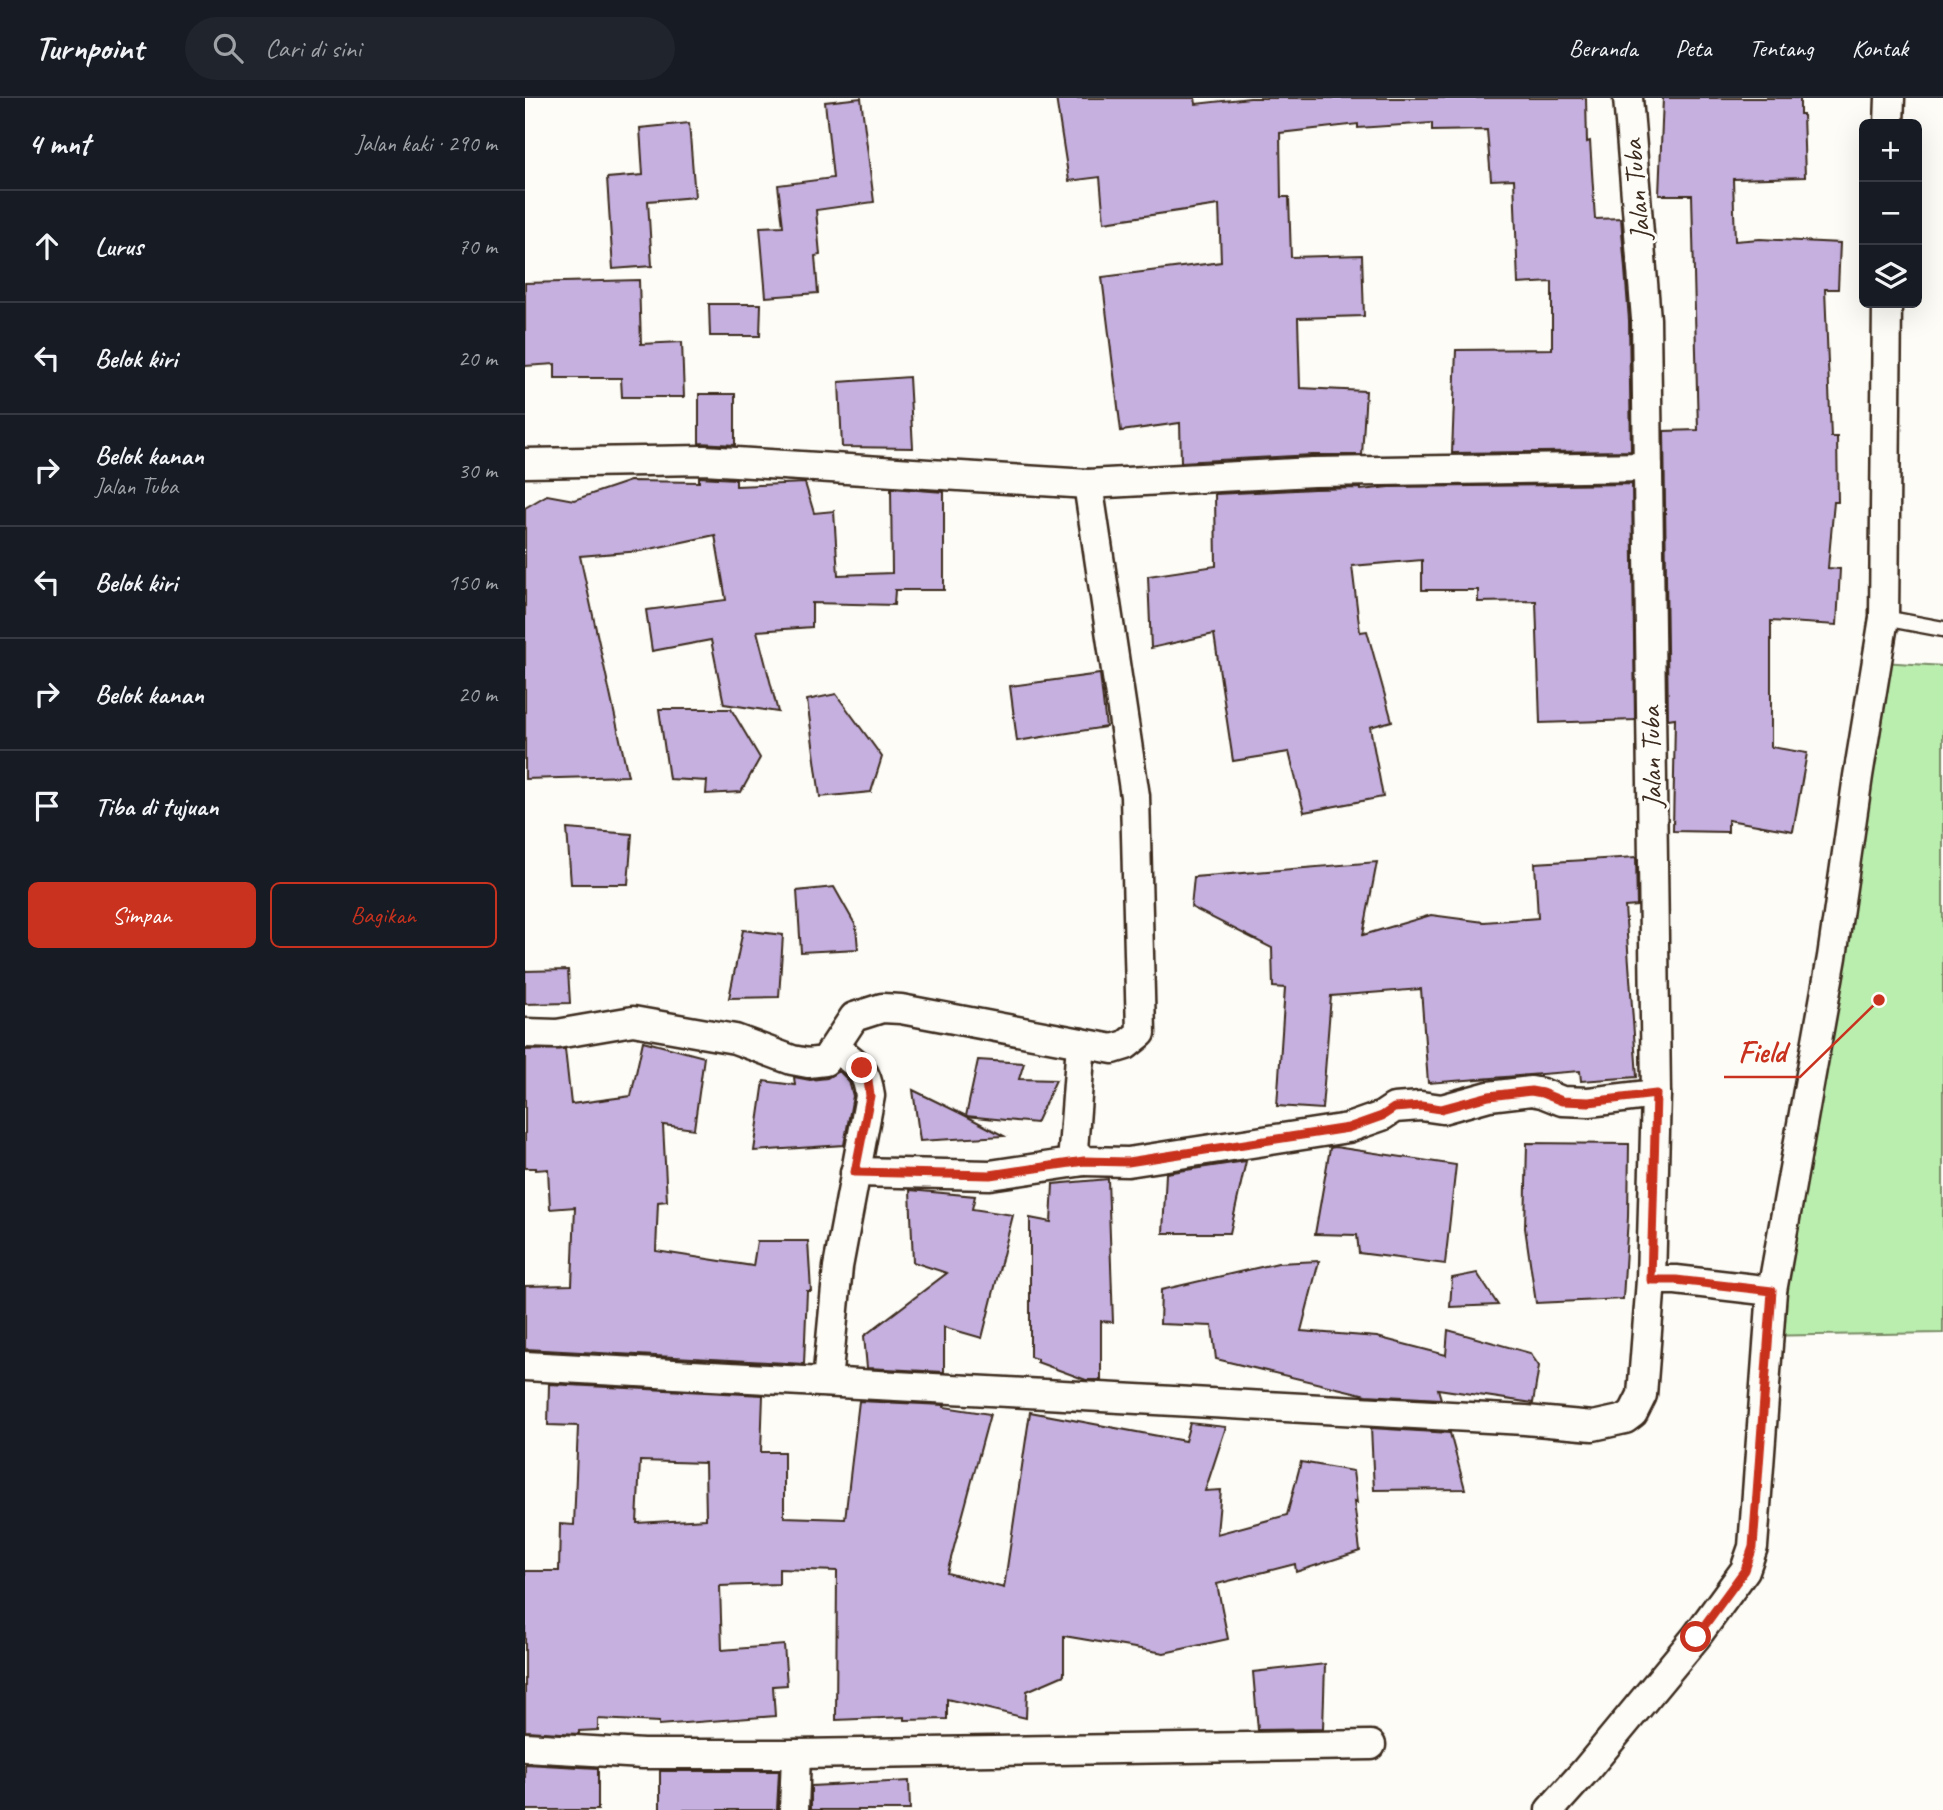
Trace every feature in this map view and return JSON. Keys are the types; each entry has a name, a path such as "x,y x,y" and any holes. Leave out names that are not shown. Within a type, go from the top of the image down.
{"street":[{"name":"Jalan Tuba","path":"827,1382 1593,1426 1625,1419 1633,1413 1642,1395 1664,1280 1656,1094 1646,319 1628,98"},
{"path":"1889,119 1890,98"},
{"path":"1550,1810 1696,1637 1745,1570 1753,1547 1766,1290 1832,957 1884,618 1887,308"},
{"path":"525,463 704,460 1088,484 1313,472 1648,467"},
{"path":"525,1032 557,1034 633,1021 735,1039 792,1060 808,1063 825,1061 854,1017 882,1008 901,1009 1113,1049 1126,1045 1141,1033 1136,796 1088,484"},
{"path":"1080,1043 1073,1150 1084,1161"},
{"path":"525,1366 827,1382 838,1267 870,1096 868,1080 862,1068 835,1048"},
{"path":"855,1172 990,1175 1084,1161 1128,1162 1348,1128 1382,1116 1394,1108 1421,1106 1441,1109 1489,1096 1531,1091 1562,1101 1589,1102 1656,1094"},
{"path":"1664,1280 1766,1290"},
{"path":"525,1747 643,1754 796,1754 1371,1745"},
{"path":"794,1810 796,1754"}],"lane":[{"path":"1884,618 1943,629"}],"green space":[{"path":"1867,661 1943,666 1943,1333 1762,1336"}],"building":[{"path":"861,98 874,202 816,210 820,255 815,256 818,293 766,297 760,227 783,226 778,185 833,178 825,102"},
{"path":"1056,98 1195,98 1196,104 1250,98 1586,98 1587,142 1590,141 1595,219 1621,218 1629,320 1631,451 1452,453 1456,350 1552,349 1552,282 1518,284 1514,179 1491,180 1487,130 1432,131 1432,123 1358,128 1358,124 1280,133 1281,197 1289,197 1291,257 1362,255 1364,316 1298,318 1300,388 1366,391 1362,455 1181,462 1180,423 1121,431 1102,277 1221,262 1219,205 1104,222 1100,177 1069,181"},
{"path":"1663,98 1800,98 1805,177 1733,179 1735,241 1760,239 1840,243 1838,289 1825,289 1831,437 1837,437 1838,502 1834,502 1828,568 1840,569 1837,625 1771,621 1771,747 1807,753 1793,831 1728,820 1728,832 1673,831 1675,718 1668,719 1664,431 1698,430 1692,195 1659,195"},
{"path":"689,123 695,197 648,201 652,266 613,269 607,178 643,175 640,128"},
{"path":"639,280 641,344 682,342 684,397 622,397 621,378 555,378 555,364 525,366 525,283"},
{"path":"709,304 761,304 760,336 710,336"},
{"path":"909,377 913,448 842,447 839,382"},
{"path":"699,394 735,394 735,445 699,443"},
{"path":"699,477 736,479 736,486 805,483 814,513 834,511 838,575 892,573 891,488 944,492 944,590 895,590 894,605 812,603 812,627 757,631 778,712 724,704 711,640 652,651 646,610 726,600 715,535 641,551 580,556 628,776 525,779 525,508 547,495 574,500 630,481 699,482"},
{"path":"1632,484 1635,720 1540,723 1536,601 1478,602 1478,590 1422,590 1422,560 1352,566 1360,632 1367,631 1392,721 1370,727 1383,797 1304,812 1289,752 1233,761 1214,634 1151,648 1148,576 1216,566 1215,494 1390,487"},
{"path":"1100,674 1106,727 1017,741 1010,686"},
{"path":"836,694 882,757 871,792 820,797 807,700"},
{"path":"659,709 731,709 760,758 741,792 706,794 707,781 669,779"},
{"path":"567,829 632,834 628,884 571,884"},
{"path":"1636,857 1637,906 1625,907 1637,1077 1581,1081 1580,1071 1428,1083 1421,989 1331,996 1322,1109 1277,1106 1285,988 1273,987 1272,948 1191,907 1194,877 1377,862 1363,935 1431,915 1484,922 1538,918 1535,863"},
{"path":"834,887 856,926 858,949 801,952 797,891"},
{"path":"743,930 783,935 779,997 729,998"},
{"path":"568,970 570,1003 525,1004 525,971"},
{"path":"643,1041 704,1057 694,1129 663,1125 667,1201 658,1202 656,1251 753,1266 757,1241 808,1241 811,1291 807,1291 804,1364 525,1349 525,1286 572,1285 575,1207 550,1209 548,1169 525,1168 525,1050 565,1049 571,1104 631,1096"},
{"path":"978,1060 1024,1063 1019,1079 1056,1080 1036,1123 966,1116"},
{"path":"837,1072 849,1081 853,1096 844,1145 754,1151 764,1081 795,1085 794,1077 810,1080 827,1078"},
{"path":"913,1090 966,1116 1004,1136 920,1141"},
{"path":"1527,1143 1629,1144 1623,1299 1536,1303 1525,1228"},
{"path":"1330,1148 1456,1165 1445,1264 1359,1253 1357,1235 1315,1234"},
{"path":"1246,1161 1230,1233 1163,1233 1166,1173"},
{"path":"1108,1179 1113,1322 1101,1321 1101,1380 1086,1380 1030,1357 1030,1218 1051,1222 1053,1184"},
{"path":"910,1190 975,1196 972,1209 1013,1215 982,1338 944,1327 944,1372 867,1368 864,1336 947,1273 913,1262"},
{"path":"1319,1261 1301,1331 1377,1337 1446,1355 1448,1330 1530,1353 1539,1366 1533,1403 1438,1389 1441,1399 1366,1395 1216,1359 1212,1326 1160,1324 1161,1290 1278,1263"},
{"path":"1477,1273 1498,1305 1450,1307 1452,1278"},
{"path":"549,1384 763,1395 761,1452 784,1452 784,1517 845,1519 859,1401 944,1405 990,1414 947,1573 1004,1588 1030,1412 1185,1441 1190,1423 1226,1427 1205,1491 1221,1490 1217,1534 1287,1515 1301,1462 1353,1471 1360,1551 1296,1572 1295,1564 1217,1584 1228,1639 1164,1653 1064,1636 1064,1675 1027,1691 1026,1718 947,1699 947,1719 905,1720 905,1717 836,1720 837,1571 779,1569 779,1584 720,1586 722,1650 784,1645 787,1685 773,1686 775,1716 659,1725 659,1722 598,1719 598,1730 579,1731 579,1734 525,1731 525,1571 559,1571 560,1524 574,1525 578,1426 548,1425","holes":["640,1461 705,1463 706,1519 637,1523"]},
{"path":"1371,1428 1450,1433 1465,1489 1374,1490"},
{"path":"1325,1664 1323,1729 1258,1730 1253,1672"},
{"path":"525,1764 598,1768 598,1810 525,1810"},
{"path":"660,1771 779,1771 777,1810 660,1810"},
{"path":"909,1781 910,1810 811,1810 811,1786"}],"place":[{"name":"Field","path":"1879,1000"}],"route":[{"path":"862,1068 868,1080 870,1096 855,1172 990,1175 1084,1161 1128,1162 1348,1128 1382,1116 1394,1108 1407,1106 1441,1109 1489,1096 1531,1091 1562,1101 1589,1102 1656,1094 1651,1280 1676,1280 1772,1291 1753,1547 1745,1570 1696,1637"}]}
